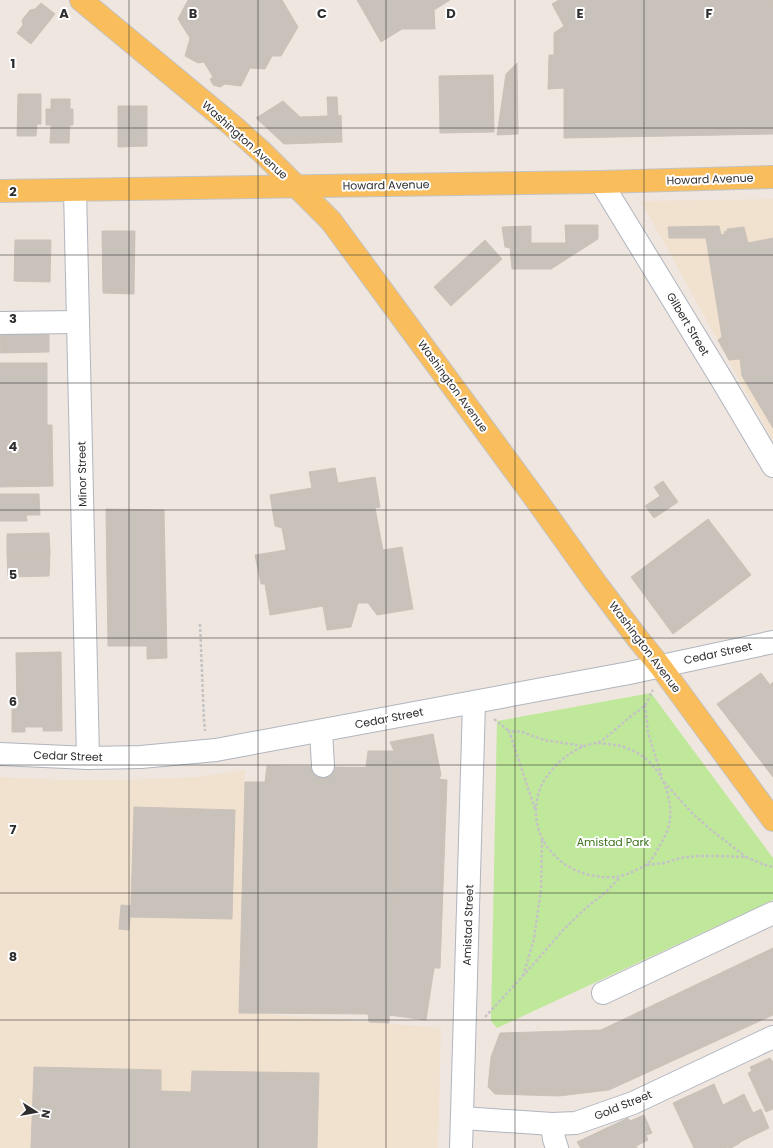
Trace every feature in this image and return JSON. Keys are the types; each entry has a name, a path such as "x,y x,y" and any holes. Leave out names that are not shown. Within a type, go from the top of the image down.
{"main road":[{"name":"Washington Avenue","path":"86,1 233,126 263,153 331,221 537,500 595,582 660,666 773,820"},
{"name":"Howard Avenue","path":"0,191 601,182 773,177"}],"street":[{"name":"Gilbert Street","path":"601,182 773,466"},
{"name":"Minor Street","path":"75,190 88,758"},
{"path":"0,322 78,322"},
{"name":"Cedar Street","path":"0,754 88,758 141,757 182,754 250,744 474,703 630,673 773,642"},
{"name":"Amistad Street","path":"461,1148 474,703"},
{"path":"321,731 323,766"},
{"path":"603,993 773,912"},
{"name":"Gold Street","path":"462,1118 552,1124 576,1123 633,1103 773,1037"},
{"path":"552,1124 557,1148"}],"path":[{"path":"200,624 204,720 206,734"},
{"path":"598,743 645,705 654,688"},
{"path":"645,705 648,733 668,795 670,815 668,826 657,850 647,865"},
{"path":"493,718 509,731 535,809 542,839 549,850 557,858 581,874 605,878 621,877"},
{"path":"509,731 522,732 544,740 584,746"},
{"path":"535,809 541,787 557,764 569,754 584,746 598,743 609,744 632,750 645,758 692,813 710,829 746,857 773,867"},
{"path":"522,977 534,939 541,889 542,839"},
{"path":"484,1017 565,928 621,877 647,865 664,864 680,858 698,856 746,857"}],"shaded area":[{"path":"773,199 773,441 641,201"},
{"path":"245,770 239,1012 441,1028 438,1148 0,1148 0,777 60,780 130,780 198,777"}],"green space":[{"name":"Amistad Park","path":"651,693 773,858 773,900 497,1028 491,1021 497,721"}],"building":[{"path":"188,0 282,0 298,27 281,56 272,56 265,69 250,68 241,86 225,84 220,87 213,85 210,79 213,77 204,62 198,63 185,56 190,38 178,19"},
{"path":"357,0 450,0 434,10 435,29 402,29 381,42"},
{"path":"559,0 773,0 773,134 564,138 564,88 548,89 549,55 554,55 554,33 564,26 552,4"},
{"path":"41,3 55,14 31,44 17,33 23,25 22,20 30,10 35,9"},
{"path":"517,63 518,134 497,135 506,74"},
{"path":"493,75 494,132 440,133 439,76"},
{"path":"18,94 41,94 41,124 37,124 36,136 17,136"},
{"path":"327,97 337,97 338,116 341,115 342,142 284,144 256,118 283,101 300,117 328,116"},
{"path":"51,99 70,99 70,109 73,109 73,125 70,125 69,143 50,143 51,125 46,125 46,109 51,109"},
{"path":"118,106 147,106 147,146 118,147"},
{"path":"565,225 598,225 598,239 551,269 512,269 510,248 505,247 502,227 531,226 531,243 566,243"},
{"path":"719,226 721,235 725,234 724,232 727,231 727,229 744,227 748,243 773,238 773,428 742,376 740,359 729,360 718,340 722,337 706,238 669,238 668,227"},
{"path":"102,231 135,231 134,294 103,293"},
{"path":"15,240 51,240 50,282 14,281"},
{"path":"485,240 502,259 451,306 434,287"},
{"path":"40,326 40,334 49,335 49,352 0,353 1,327"},
{"path":"0,363 47,363 47,425 52,425 53,486 0,487"},
{"path":"335,468 338,483 375,477 380,507 375,508 383,550 402,547 413,609 377,615 368,603 358,603 351,627 327,630 323,606 270,615 265,584 261,584 255,555 286,550 282,528 275,526 270,495 312,488 309,472"},
{"path":"663,481 678,502 654,518 645,506 660,496 654,487"},
{"path":"0,494 39,494 40,515 26,515 27,521 0,521"},
{"path":"106,509 164,510 167,658 147,659 147,646 108,646"},
{"path":"708,519 751,575 673,634 631,577"},
{"path":"49,533 50,553 7,554 7,534"},
{"path":"50,553 49,576 8,577 7,554"},
{"path":"61,652 62,731 43,731 43,727 25,727 25,732 12,732 12,709 17,709 16,653"},
{"path":"761,673 770,685 773,682 773,777 717,704"},
{"path":"433,734 441,775 439,779 447,780 440,968 434,968 426,1020 389,1015 395,768 366,767 368,751 394,751 390,742"},
{"path":"267,766 395,768 389,1023 369,1022 368,1014 239,1013 245,782 265,782"},
{"path":"134,807 235,810 232,919 130,917 129,930 119,929 121,905 131,906"},
{"path":"773,948 773,1015 609,1090 559,1096 495,1094 488,1087 491,1057 500,1033 601,1030"},
{"path":"770,1058 773,1062 773,1109 766,1112 748,1073 752,1071 750,1067"},
{"path":"34,1067 161,1070 161,1091 191,1092 192,1071 319,1073 317,1148 31,1148"},
{"path":"714,1084 723,1105 744,1094 753,1113 761,1109 769,1128 731,1148 694,1148 673,1103"},
{"path":"644,1115 652,1133 646,1135 648,1140 636,1146 637,1148 581,1148 577,1142 628,1118 630,1121"}]}
